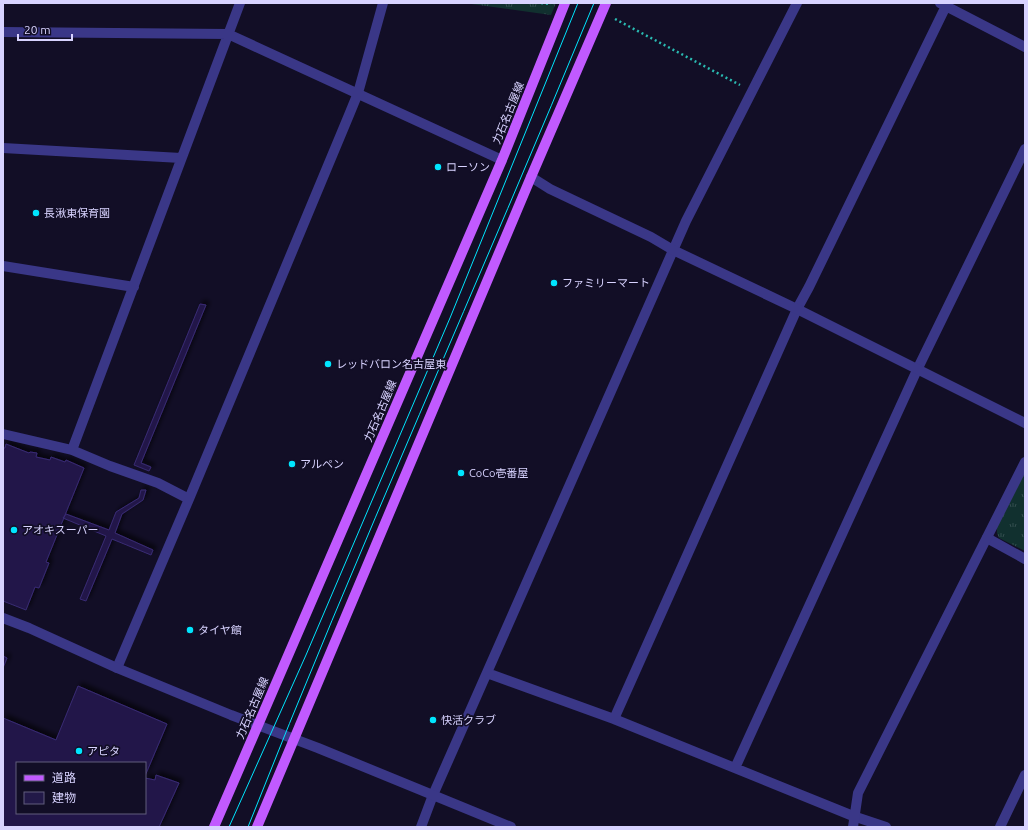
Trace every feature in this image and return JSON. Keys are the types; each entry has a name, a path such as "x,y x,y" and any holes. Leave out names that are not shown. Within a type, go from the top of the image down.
{"main road":[{"name":"力石名古屋線","path":"214,827 502,160 565,3"},
{"path":"257,827 531,177 606,3"}],"street":[{"path":"72,450 240,3"},
{"path":"117,668 358,93 383,3"},
{"path":"421,827 433,795 686,221 797,3"},
{"path":"614,719 797,309 943,5 1025,47"},
{"path":"3,32 228,34 502,160"},
{"path":"3,148 181,158"},
{"path":"735,768 917,370 1025,149"},
{"path":"531,177 550,189 651,237 673,250 797,309 1025,423"},
{"path":"3,266 134,287"},
{"path":"3,434 72,450 110,466 158,483 189,499"},
{"path":"852,827 858,793 1025,462"},
{"path":"987,538 1025,559"},
{"path":"3,618 29,628 117,668 258,725 295,738 511,827"},
{"path":"487,673 614,719 853,816 886,827"},
{"path":"1000,827 1025,775"}],"path":[{"path":"615,19 752,91"}],"green space":[{"path":"464,3 556,3 551,15"},
{"path":"1025,471 1025,551 999,538 997,533 997,525"}],"building":[{"path":"200,304 206,305 141,463 151,467 149,471 134,465"},
{"path":"6,444 29,453 37,453 36,457 50,460 51,457 65,462 66,460 84,468 46,562 49,563 39,588 35,587 26,610 3,601 3,448 5,448"},
{"path":"141,490 146,490 143,500 122,514 115,533 153,550 151,555 112,539 86,601 80,599 106,536 63,518 66,514 109,530 116,512 139,498"},
{"path":"3,656 7,658 3,668"},
{"name":"アピタ","path":"78,686 167,724 146,774 146,762 16,762 16,814 146,814 146,778 155,780 156,775 179,783 159,827 3,827 3,718 56,740"}],"tram line":[{"path":"229,827 306,655 450,318 578,3"},
{"path":"248,827 332,620 508,209 594,3"}],"place":[{"name":"ローソン","path":"438,167"},
{"name":"長湫東保育園","path":"36,213"},
{"name":"ファミリーマート","path":"554,283"},
{"name":"レッドバロン名古屋東","path":"328,364"},
{"name":"アルペン","path":"292,464"},
{"name":"CoCo壱番屋","path":"461,473"},
{"name":"アオキスーパー","path":"14,530"},
{"name":"タイヤ館","path":"190,630"},
{"name":"快活クラブ","path":"433,720"},
{"name":"アピタ","path":"79,751"}]}
